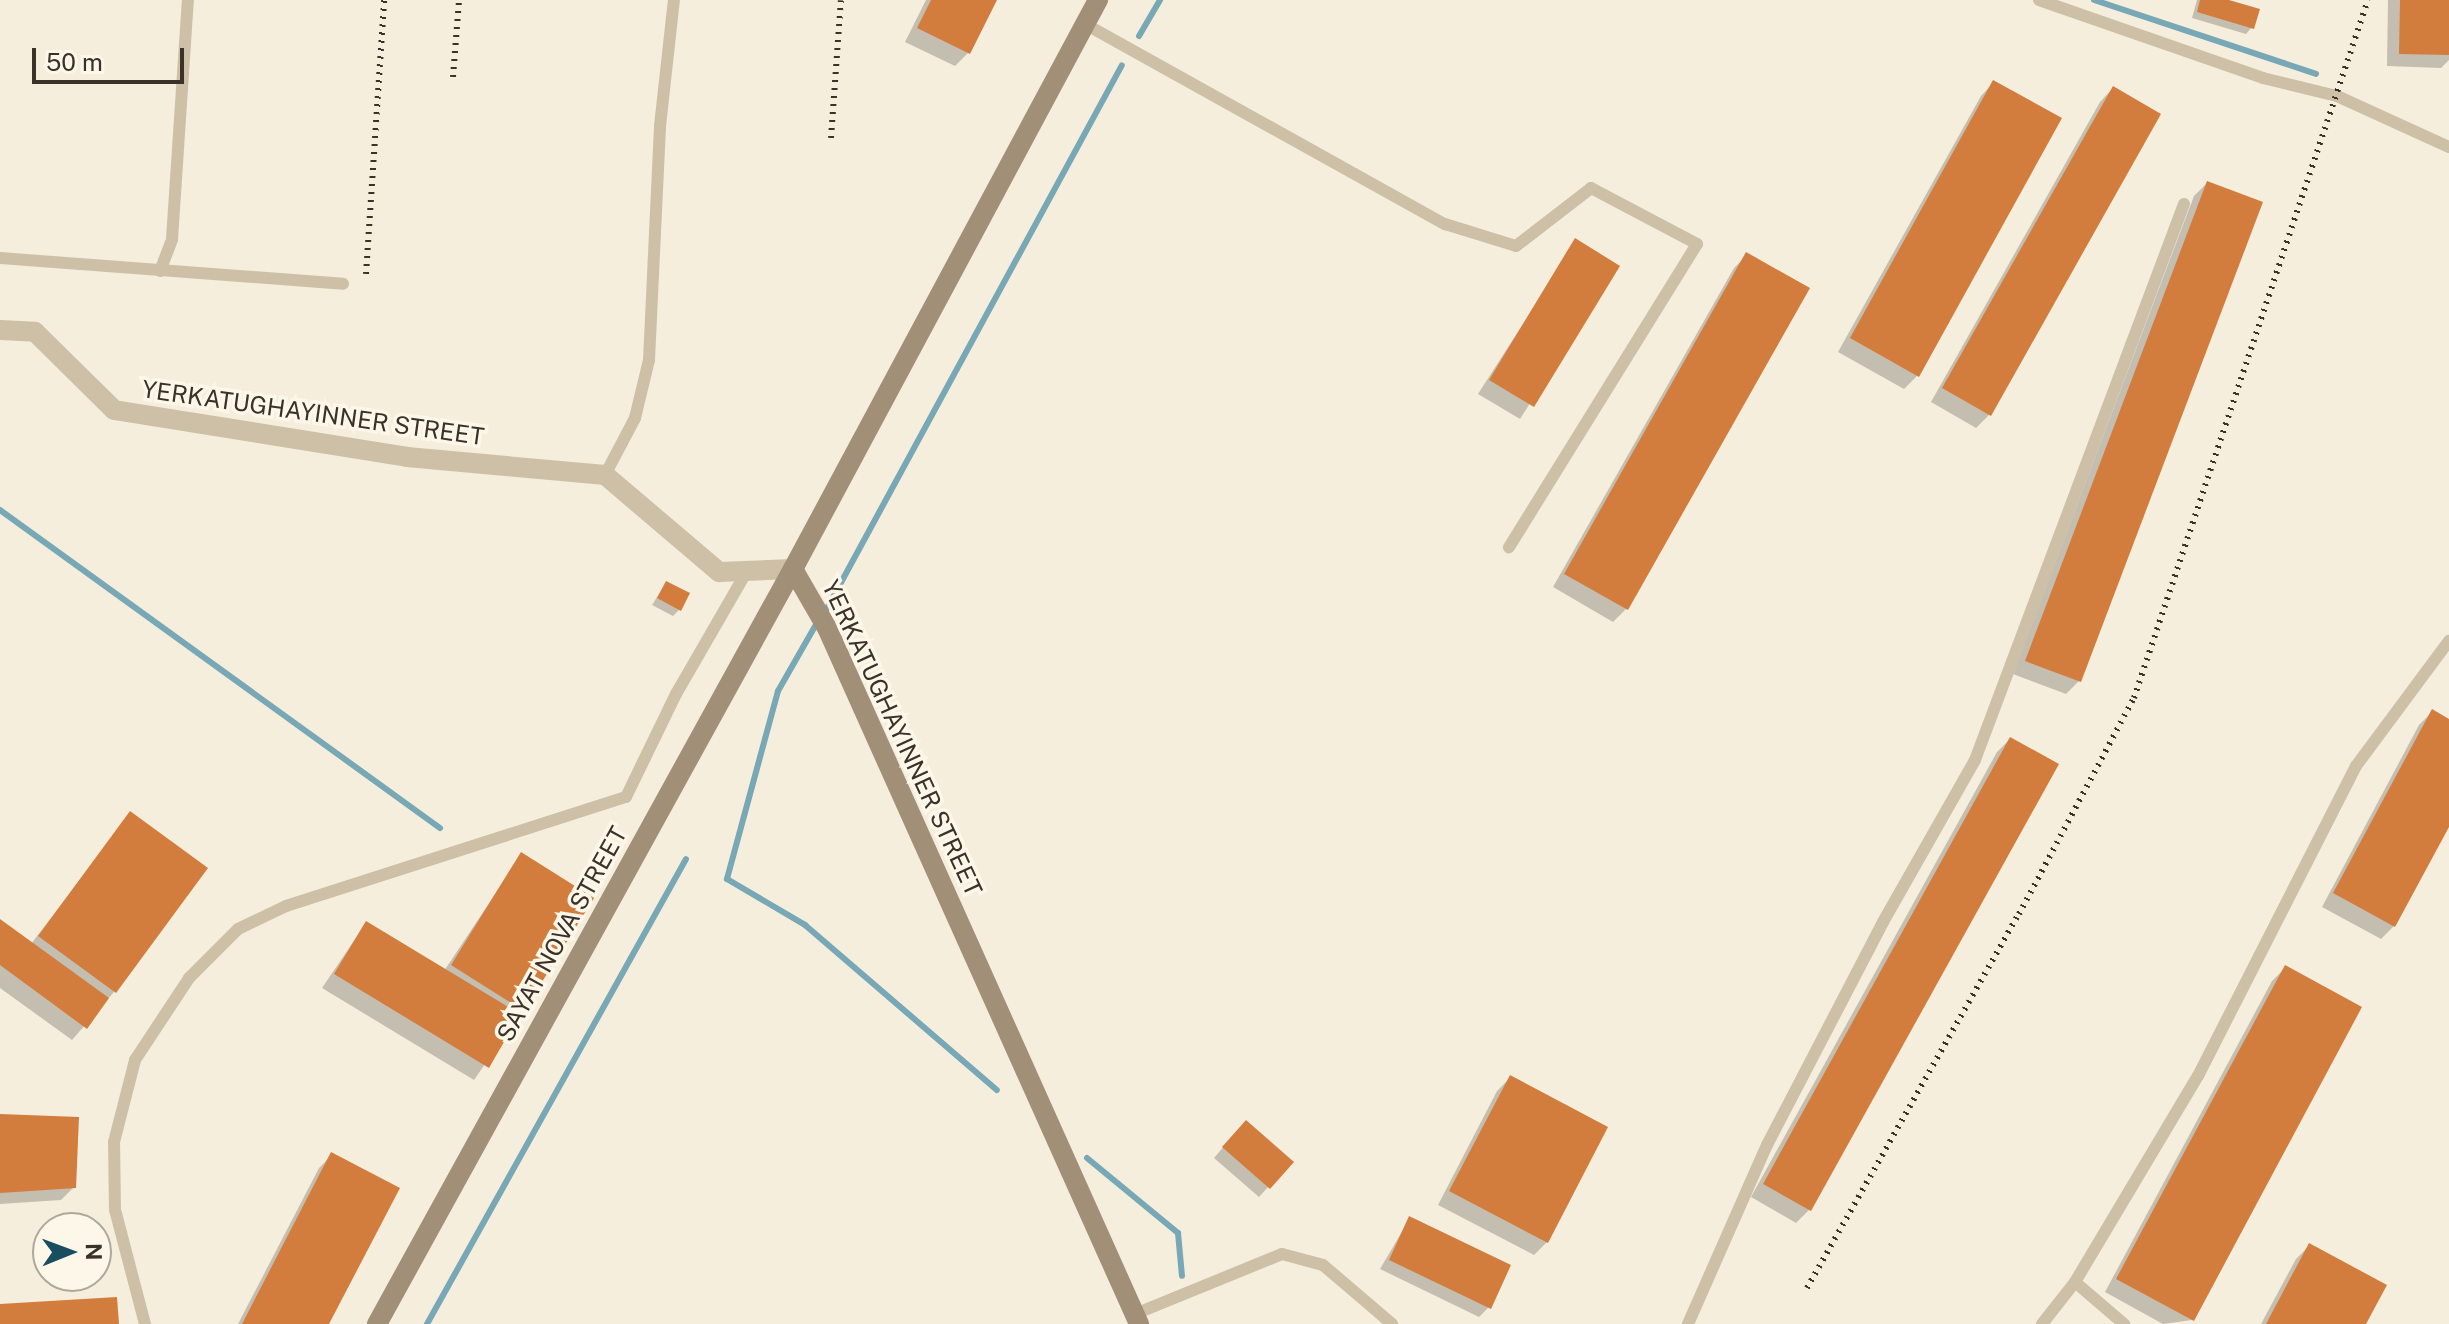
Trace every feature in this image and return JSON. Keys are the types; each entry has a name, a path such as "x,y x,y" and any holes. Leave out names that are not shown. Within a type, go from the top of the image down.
{"main road":[{"name":"SAYAT NOVA STREET","path":"377,1324 793,569 1098,0"},
{"name":"YERKATUGHAYINNER STREET","path":"793,569 827,628 1137,1319"}],"street":[{"name":"YERKATUGHAYINNER STREET","path":"0,330 35,332 114,410 407,457 605,475 719,572 793,569"}],"lane":[{"path":"160,271 172,239 188,0"},
{"path":"605,475 635,418 649,360 660,126 674,0"},
{"path":"2039,0 2078,5 2263,78 2337,96 2449,147"},
{"path":"1085,24 1445,224 1516,246 1591,188 1697,244 1509,547"},
{"path":"1688,1324 1767,1145 1883,922 1975,760 2184,204"},
{"path":"0,258 343,284"},
{"path":"145,1324 115,1210 114,1142 135,1060 189,978 238,929 286,906 626,797 676,694 747,571"},
{"path":"2042,1324 2075,1282 2198,1076 2356,766 2449,641"},
{"path":"1137,1319 1282,1254 1323,1265 1392,1324"},
{"path":"2075,1282 2124,1324"}],"building":[{"path":"931,0 997,0 970,54 917,28"},
{"path":"2200,0 2229,0 2260,9 2254,29 2197,12"},
{"path":"2400,0 2449,0 2449,55 2399,54"},
{"path":"1993,80 2062,118 1919,377 1850,338"},
{"path":"2113,86 2161,114 1991,416 1942,388"},
{"path":"2207,181 2263,202 2081,682 2025,661"},
{"path":"1575,238 1620,266 1534,407 1489,380"},
{"path":"1746,252 1810,288 1628,610 1564,574"},
{"path":"666,581 690,593 681,611 657,598"},
{"path":"2432,709 2449,719 2449,827 2395,927 2333,893"},
{"path":"2010,737 2059,764 1811,1211 1763,1184"},
{"path":"130,811 208,868 116,993 38,936"},
{"path":"521,852 594,898 524,1011 451,965"},
{"path":"0,919 109,998 87,1029 0,965"},
{"path":"366,921 520,1014 489,1068 334,974"},
{"path":"2285,965 2362,1007 2194,1321 2116,1279"},
{"path":"1510,1075 1608,1127 1548,1243 1449,1191"},
{"path":"0,1114 79,1117 76,1188 0,1193"},
{"path":"1246,1120 1294,1162 1270,1189 1222,1147"},
{"path":"331,1152 400,1188 329,1324 242,1324"},
{"path":"1409,1216 1511,1265 1491,1309 1389,1260"},
{"path":"2309,1243 2387,1285 2366,1324 2266,1324"},
{"path":"117,1297 119,1324 0,1324 0,1304"}],"waterway":[{"path":"1139,36 1160,0"},
{"path":"2094,0 2316,74"},
{"path":"825,612 1122,65"},
{"path":"0,510 440,828"},
{"path":"818,621 778,691 727,879 805,925 997,1090"},
{"path":"427,1324 686,859"},
{"path":"1087,1158 1178,1233 1182,1276"}],"railway":[{"path":"366,274 384,0"},
{"path":"453,77 459,0"},
{"path":"831,138 841,0"},
{"path":"1807,1288 2019,914 2134,698 2368,0"}]}
